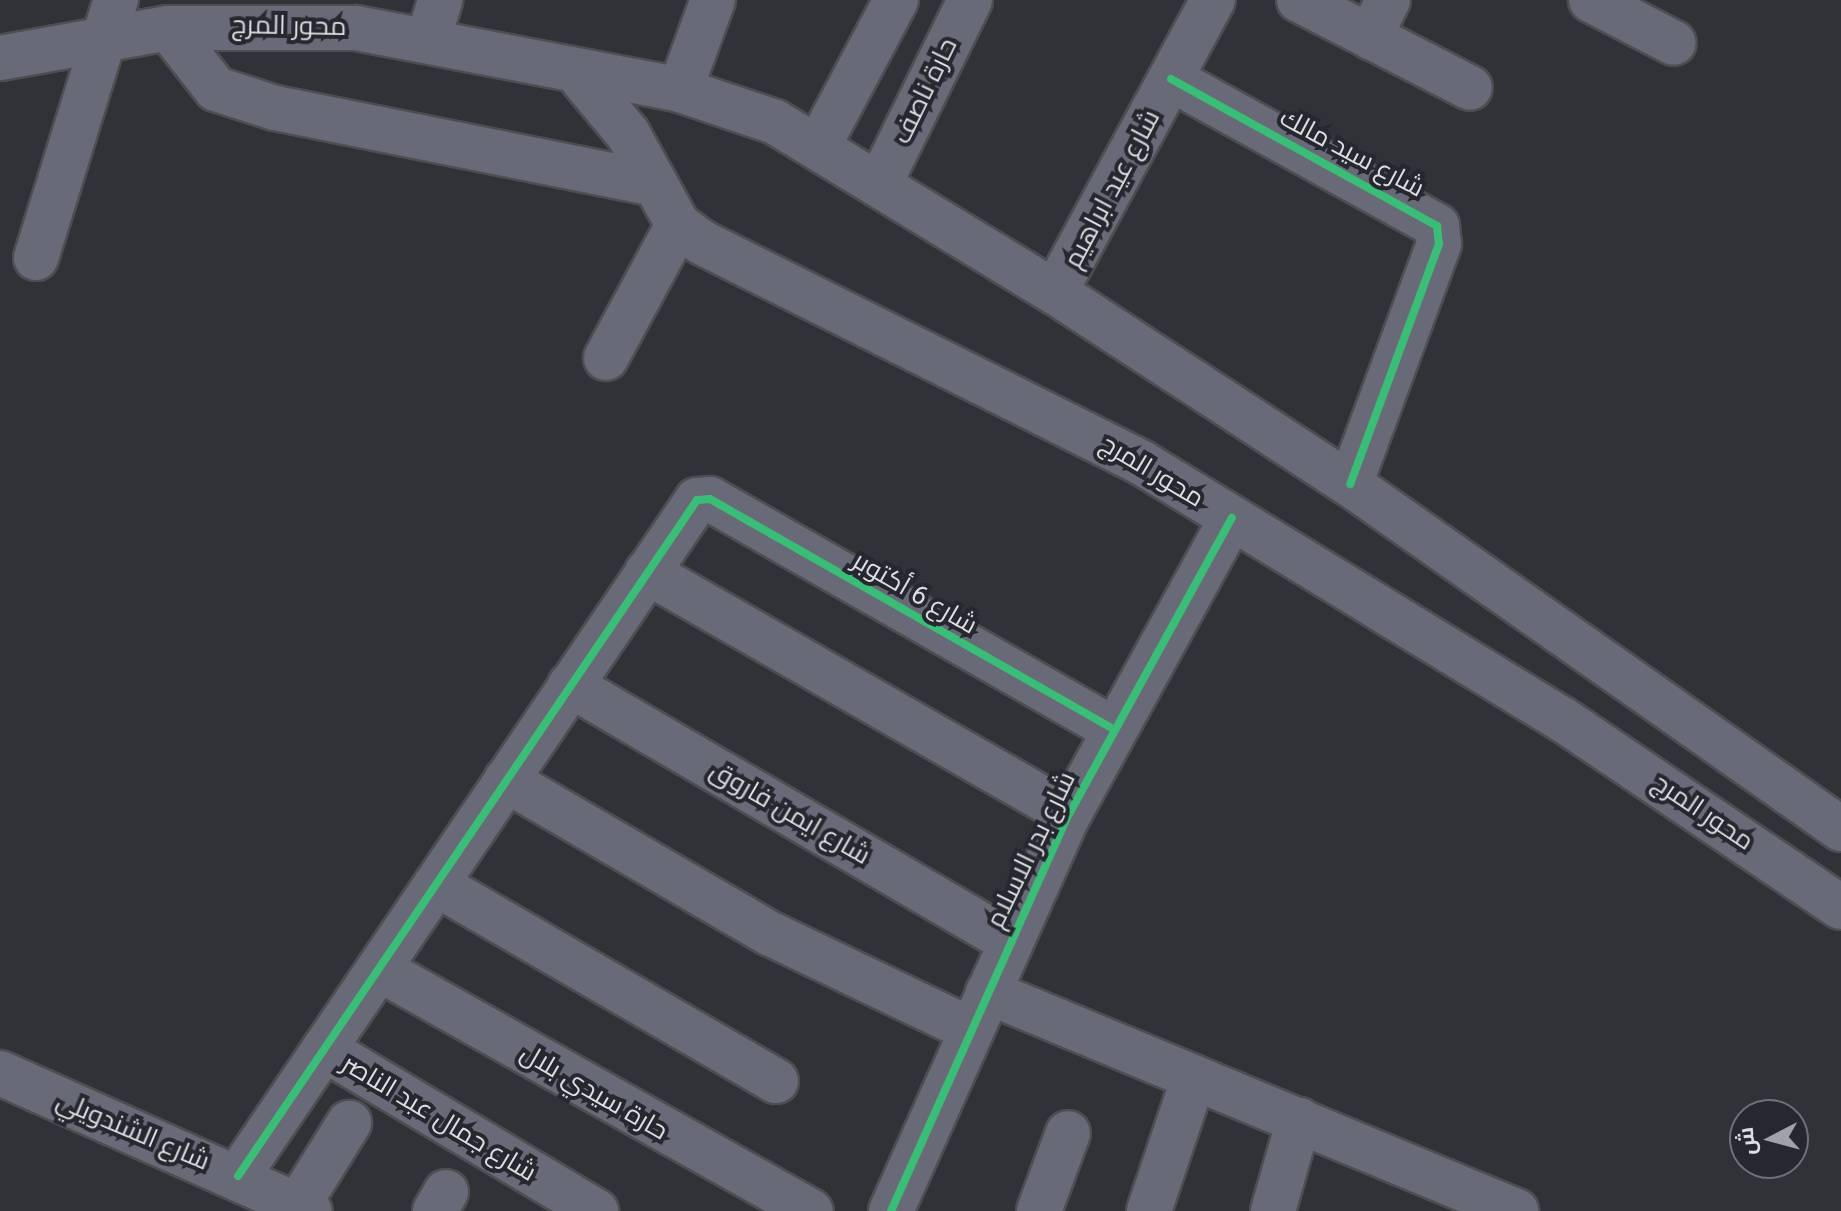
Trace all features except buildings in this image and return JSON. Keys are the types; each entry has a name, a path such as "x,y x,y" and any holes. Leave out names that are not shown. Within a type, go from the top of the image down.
{"main road":[{"name":"محور المرج","path":"0,58 113,17 168,28 284,12 434,18 577,73 680,90 819,145 1055,292 1350,484 1841,829"},
{"path":"577,73 607,104 678,225"},
{"name":"محور المرج","path":"678,225 1050,411 1562,719 1841,907"}],"street":[{"path":"680,90 713,0"},
{"path":"819,145 896,0"},
{"name":"حارة ناصف","path":"880,183 970,0"},
{"name":"شارع عيد ابراهيم","path":"1055,292 1213,0"},
{"path":"1299,0 1379,18 1470,88"},
{"path":"1591,0 1674,43"},
{"path":"36,258 113,17"},
{"path":"168,28 216,89 275,108 655,184"},
{"name":"شارع سيد مالك","path":"1171,79 1437,226 1439,244 1350,484"},
{"path":"606,358 678,225"},
{"name":"شارع 6 أكتوبر","path":"647,572 697,500 710,499 1113,729"},
{"name":"شارع بدر الاسلام","path":"891,1211 1009,941 1069,814 1113,729 1232,518"},
{"path":"238,1176 647,572 1069,814"},
{"name":"شارع ايمن فاروق","path":"570,685 1009,941"},
{"path":"506,780 771,934 979,1011 1194,1077 1516,1211"},
{"path":"436,884 776,1081"},
{"name":"حارة سيدي بلال","path":"379,969 811,1211"},
{"name":"شارع جمال عبد الناصر","path":"324,1049 596,1211"},
{"name":"شارع الشندويلي","path":"0,1073 238,1176 302,1209"},
{"path":"1149,1211 1194,1077"},
{"path":"1273,1211 1299,1120"},
{"path":"302,1209 349,1123"},
{"path":"1039,1211 1068,1133"}],"cycle path":[{"path":"1171,79 1437,226 1439,244 1350,484"},
{"path":"238,1176 697,500 710,499 1113,729"},
{"path":"891,1211 1069,814 1232,518"}]}
